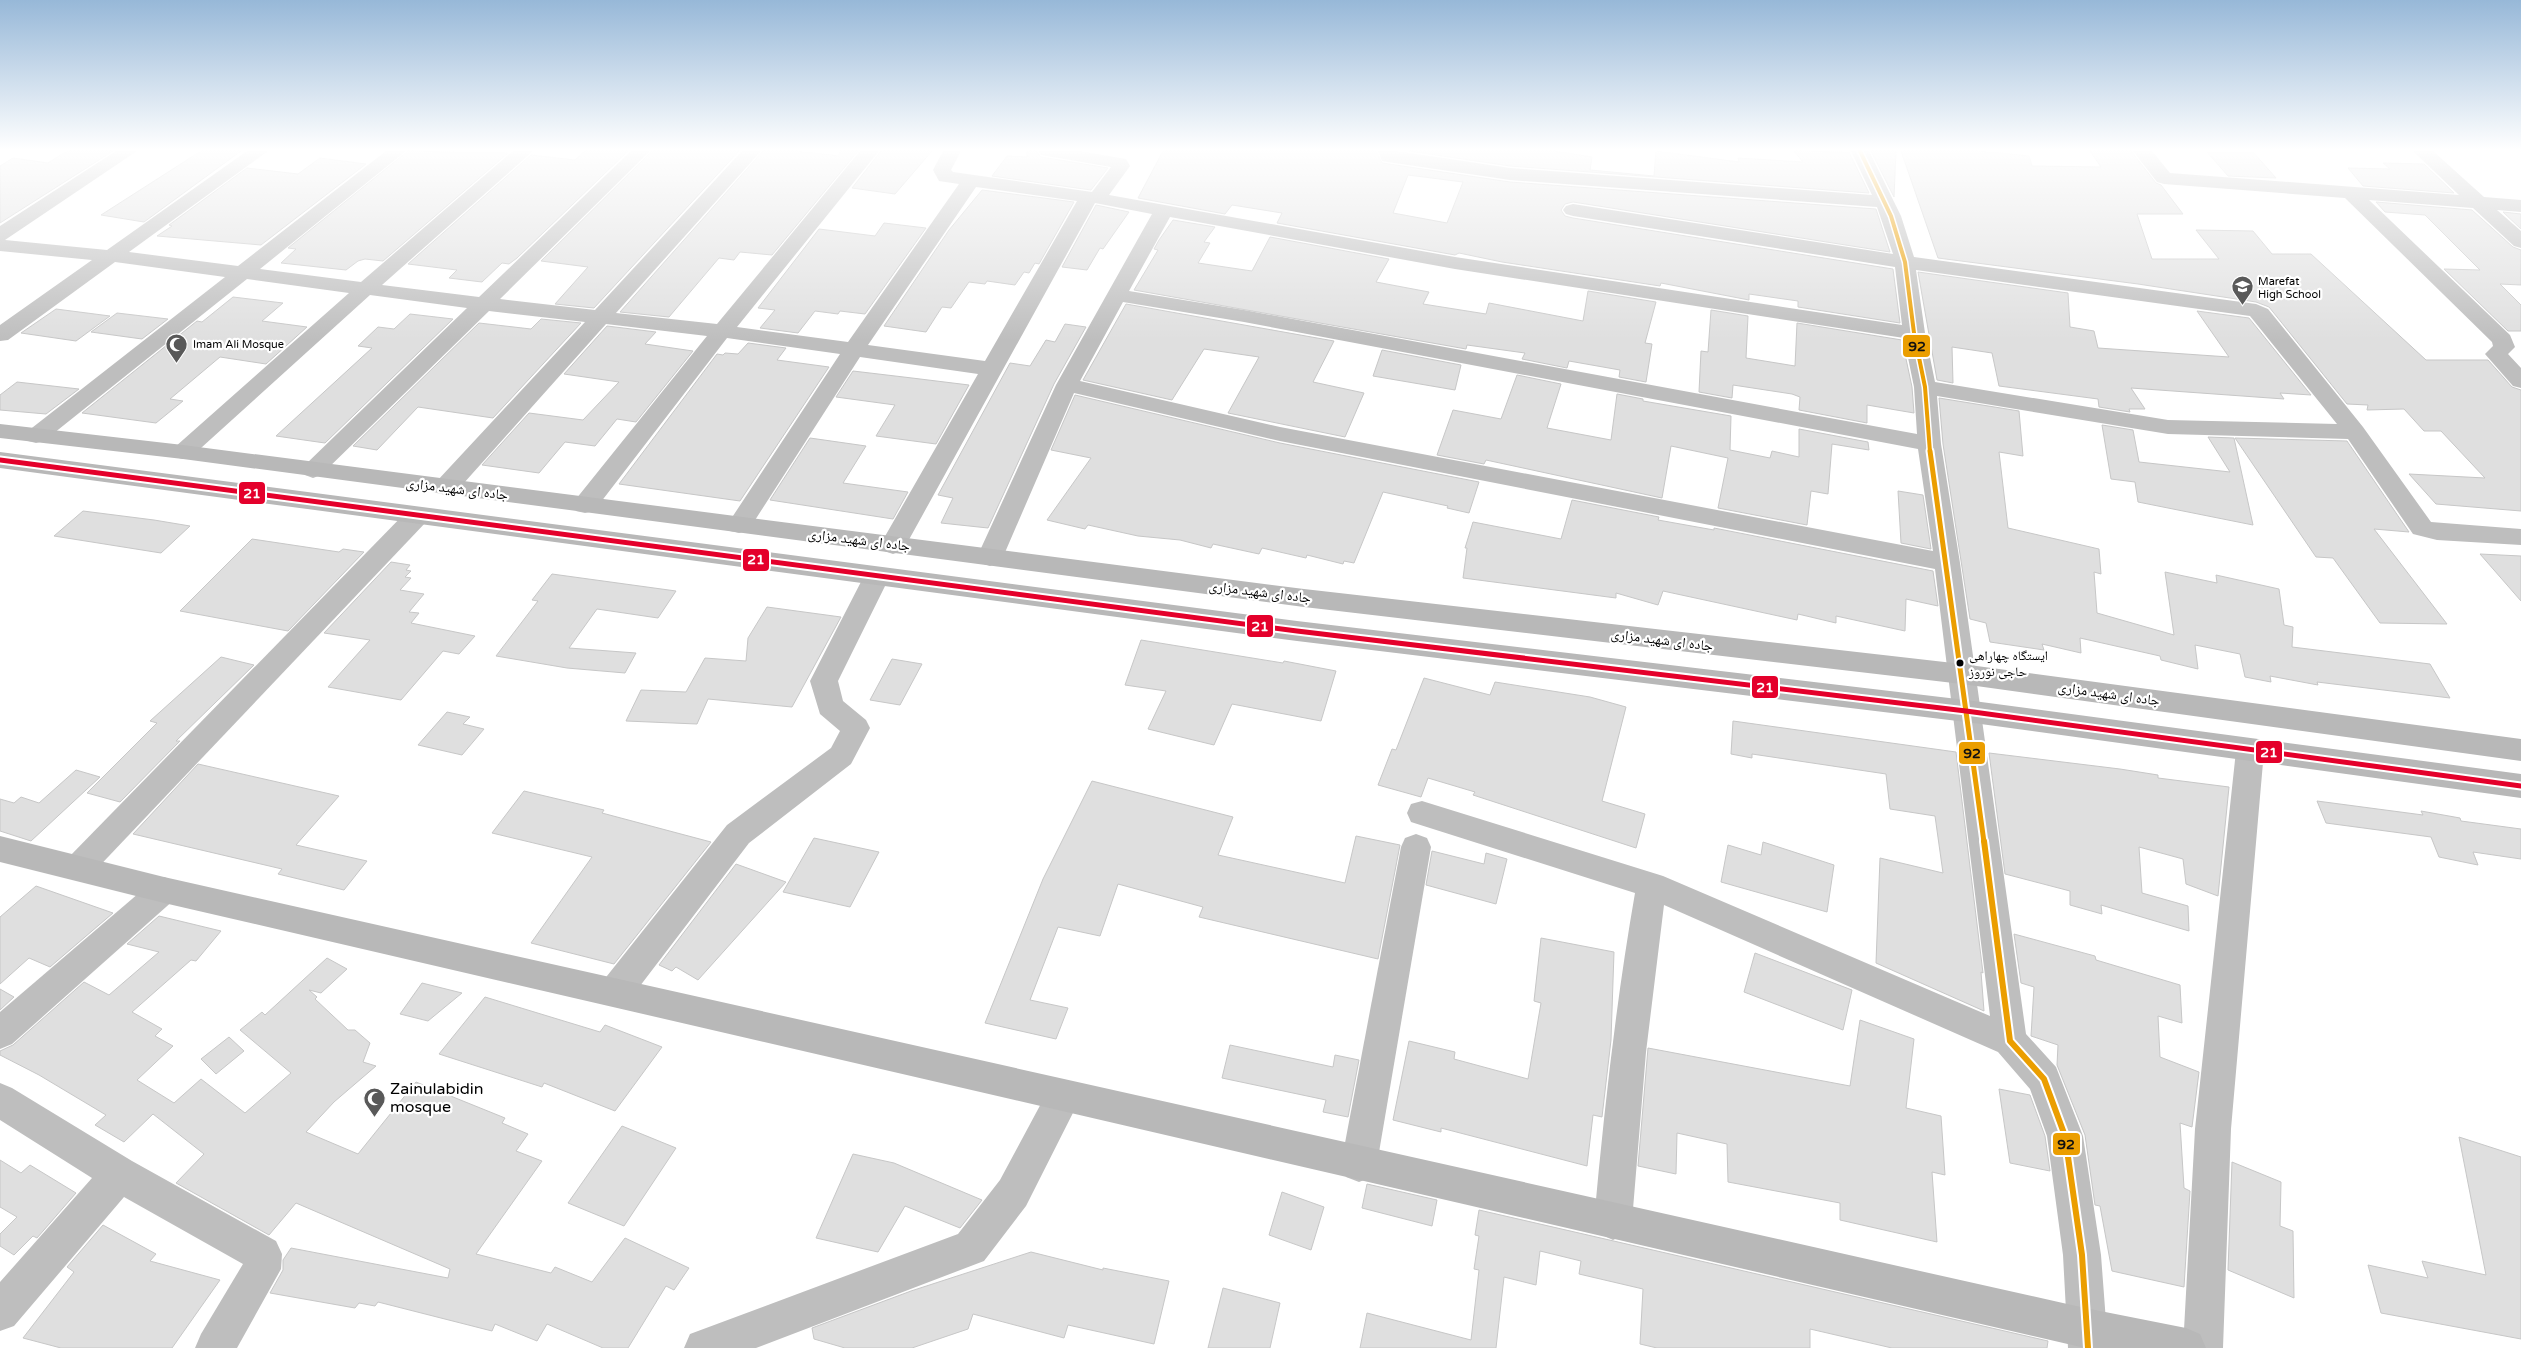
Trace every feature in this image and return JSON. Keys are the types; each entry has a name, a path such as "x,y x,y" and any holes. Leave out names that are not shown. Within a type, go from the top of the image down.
{"main road":[{"name":"جاده ای شهید مزاری","path":"0,431 183,452 1314,599 1962,674 2521,750"},
{"path":"0,460 1297,631 1966,711 2521,786"},
{"path":"0,849 79,867 164,890 615,992 1063,1097 1613,1221 2086,1338 2186,1348"}],"street":[{"path":"0,235 32,214"},
{"path":"0,334 171,214"},
{"path":"36,436 317,214"},
{"path":"183,452 451,214"},
{"path":"312,470 577,214"},
{"path":"446,487 695,214"},
{"path":"586,505 722,331 818,214"},
{"path":"739,525 854,349 948,214"},
{"path":"893,545 992,369 1084,214"},
{"path":"990,558 1067,385 1162,214"},
{"path":"1185,214 1455,264 1914,333"},
{"path":"1598,214 1905,262 2256,310 2261,313 2356,432 2422,528 2437,532 2521,537"},
{"path":"1890,214 1905,262 1914,333 1924,387 1929,444 1948,563 2010,1041"},
{"path":"2373,214 2502,340 2504,347 2496,354 2521,381"},
{"path":"2491,214 2521,242"},
{"path":"0,245 112,256 485,304 722,331 992,369"},
{"path":"1117,295 1244,316 1929,444"},
{"path":"1067,385 1280,434 1948,563"},
{"path":"1924,387 2168,427 2356,432"},
{"path":"79,867 418,515"},
{"path":"615,992 738,834 841,756 856,728 830,706 824,681 877,576"},
{"path":"2202,1348 2214,1129 2250,750"},
{"path":"1422,813 1652,885 2010,1041 2044,1079 2065,1136 2082,1255 2086,1338"},
{"path":"1359,1164 1416,847"},
{"path":"1613,1221 1628,1044 1637,970 1652,885"},
{"path":"0,1033 164,890"},
{"path":"704,1348 971,1248 1013,1193 1063,1097"},
{"path":"0,1100 119,1174 263,1254 262,1269 215,1348"},
{"path":"0,1312 119,1174"}],"building":[{"path":"0,214 14,214 0,223"},
{"path":"103,214 155,214 144,222 101,215"},
{"path":"184,214 301,214 261,245 157,236 172,226 169,225"},
{"path":"330,214 438,214 383,261 365,259 358,261 346,270 281,263 296,249 288,248"},
{"path":"465,214 563,214 517,258 509,264 502,263 482,282 449,278 457,270 408,264"},
{"path":"589,214 681,214 594,308 555,304 588,267 541,261"},
{"path":"707,214 806,214 772,255 740,252 734,260 719,258 669,317 620,312"},
{"path":"962,214 1067,214 1039,264 1035,263 1029,273 1024,272 1015,285 987,281 985,284 969,282 951,308 942,307 926,332 884,326 949,230"},
{"path":"1091,214 1128,214 1103,249 1100,248 1087,270 1062,267"},
{"path":"1282,214 1398,214 1447,223 1451,214 1564,214 1573,218 1893,269 1900,323 1798,307 1798,301 1749,294 1749,300 1661,283 1660,286 1502,262 1459,253 1455,255 1277,223"},
{"path":"1648,214 1878,214 1890,252"},
{"path":"1923,214 2183,214 2137,214 2152,259 2219,259 2196,230 2253,231 2272,254 2311,254 2426,360 2488,360 2512,387 2521,390 2521,511 2436,504 2409,474 2485,478 2441,431 2424,431 2404,409 2367,410 2368,405 2347,404 2269,307 2256,302 2138,284 1938,258"},
{"path":"2410,214 2476,214 2513,247 2521,250 2521,285 2500,284 2521,305 2521,331 2508,331 2444,269 2480,270 2425,215"},
{"path":"2505,214 2521,214 2521,229"},
{"path":"1173,220 1215,227 1204,242 1210,243 1198,263 1252,271 1270,237 1389,259 1376,282 1429,292 1423,304 1486,314 1489,303 1583,321 1588,291 1656,302 1645,343 1652,344 1646,382 1619,377 1620,370 1569,361 1567,368 1522,359 1525,353 1467,345 1466,349 1134,290 1158,250 1154,249 1159,240"},
{"path":"884,223 926,228 865,314 840,311 838,314 815,311 798,333 760,328 775,310 758,308 819,229 875,236"},
{"path":"1918,272 2068,293 2070,327 2094,331 2098,348 2229,357 2197,311 2249,318 2311,395 2280,393 2284,399 2131,388 2145,409 2129,409 2130,412 2099,407 2098,399 1999,386 1992,353 1952,347 1953,383 1937,380"},
{"path":"233,297 283,303 262,321 307,327 266,364 220,357 170,399 183,401 156,423 82,413 197,321 202,322"},
{"path":"1126,304 1334,341 1313,382 1364,393 1345,437 1228,413 1259,357 1204,349 1172,400 1083,380"},
{"path":"56,309 110,316 76,341 21,333"},
{"path":"1711,310 1748,316 1746,358 1795,366 1797,323 1902,340 1912,387 1914,413 1867,405 1867,423 1799,410 1800,397 1792,394 1733,385 1732,398 1699,392 1701,351 1708,352"},
{"path":"117,313 168,319 142,339 91,332"},
{"path":"410,314 453,319 325,443 276,436 372,348 358,346 378,327 394,329"},
{"path":"541,319 581,323 493,418 418,407 377,450 353,446 479,323 531,329"},
{"path":"1065,324 1086,327 1054,384 988,528 941,523 953,498 938,495 1010,363 1030,366 1046,340 1055,342"},
{"path":"607,326 656,332 645,344 693,351 636,422 617,419 595,446 565,442 539,473 482,465 529,413 583,420 619,382 564,374"},
{"path":"748,343 786,348 777,360 829,367 740,501 619,484 717,354 738,354"},
{"path":"1382,350 1461,365 1455,390 1373,376"},
{"path":"853,371 969,385 936,444 876,436 895,405 836,397"},
{"path":"1517,375 1561,384 1547,428 1611,440 1617,394 1643,399 1643,401 1731,416 1730,450 1770,458 1772,451 1799,457 1799,429 1868,442 1869,450 1832,444 1828,494 1811,491 1807,525 1718,508 1728,458 1671,446 1662,498 1486,460 1484,464 1437,455 1453,410 1501,419"},
{"path":"17,382 79,389 46,414 0,410 0,395"},
{"path":"1075,395 1280,443 1479,482 1469,513 1447,508 1448,506 1383,492 1354,563 1344,561 1343,564 1307,555 1306,558 1262,548 1259,554 1213,544 1211,548 1180,540 1138,536 1088,525 1085,529 1047,520 1091,458 1051,450"},
{"path":"1939,398 2019,411 2023,456 1999,452 2008,528 2099,549 2101,574 2094,572 2097,613 2174,635 2165,572 2217,583 2216,575 2279,589 2284,625 2293,627 2292,647 2430,664 2450,698 2317,682 2318,685 2270,676 2271,682 2245,677 2240,654 2195,645 2198,669 2161,660 2160,656 2080,638 2081,653 2042,644 2044,650 1990,642 1986,623 1970,619 1943,444"},
{"path":"2102,425 2133,430 2139,462 2230,472 2208,437 2234,438 2253,525 2138,502 2135,482 2111,479"},
{"path":"810,438 866,446 843,483 908,492 893,519 770,500"},
{"path":"2235,438 2347,441 2409,532 2374,529 2447,624 2380,623 2333,558 2316,557"},
{"path":"1898,491 1923,495 1931,549 1901,543"},
{"path":"1572,500 1659,517 1658,520 1714,530 1714,528 1933,571 1938,606 1906,599 1905,631 1836,616 1836,623 1798,614 1797,620 1663,591 1658,605 1616,593 1616,598 1463,578 1467,548 1465,548 1473,522 1561,539"},
{"path":"83,511 190,526 161,553 54,536"},
{"path":"252,539 339,552 343,549 364,552 288,631 180,611"},
{"path":"2480,554 2521,556 2521,601"},
{"path":"391,562 410,565 406,570 411,571 405,577 411,578 400,590 424,594 409,612 419,613 411,623 475,636 459,654 443,651 401,700 328,687 370,640 324,633"},
{"path":"552,574 676,591 658,618 597,609 569,648 636,653 625,673 567,668 496,656 538,601 532,600"},
{"path":"767,607 841,617 792,707 708,699 697,724 626,721 641,690 686,692 705,658 746,661 748,638"},
{"path":"1141,640 1283,663 1284,661 1336,671 1321,721 1232,704 1214,745 1148,729 1166,691 1125,685"},
{"path":"221,657 254,665 176,741 180,741 120,802 87,793 157,723 150,721"},
{"path":"892,659 922,664 900,705 870,700"},
{"path":"1424,678 1490,695 1495,682 1590,697 1626,707 1602,801 1645,814 1636,848 1473,795 1475,792 1428,778 1421,797 1378,785 1392,749 1396,750"},
{"path":"447,712 470,717 463,724 484,729 462,755 418,745"},
{"path":"1733,721 1956,752 1983,973 1981,972 1984,1011 1876,963 1880,858 1943,873 1935,816 1890,809 1886,774 1752,754 1752,758 1731,754"},
{"path":"1989,753 2120,769 2158,775 2158,778 2229,787 2218,896 2186,884 2183,859 2139,847 2142,893 2188,906 2189,931 2101,905 2102,914 2070,905 2070,891 2005,874"},
{"path":"198,764 339,796 296,845 367,861 344,890 278,874 282,869 133,834"},
{"path":"76,770 100,777 31,841 0,831 0,799 14,803 21,797 39,803"},
{"path":"1092,781 1233,817 1218,855 1345,883 1356,836 1400,845 1378,959 1199,917 1203,907 1118,884 1100,936 1058,927 1030,1000 1068,1008 1056,1039 985,1023 1043,879"},
{"path":"524,791 604,810 602,813 711,842 614,964 531,943 592,857 492,833"},
{"path":"2317,801 2423,815 2421,811 2460,818 2461,821 2521,829 2521,859 2473,852 2478,865 2439,857 2431,837 2326,823"},
{"path":"814,838 879,852 850,907 783,892"},
{"path":"1763,842 1834,865 1827,912 1721,882 1728,845 1761,855"},
{"path":"1432,851 1484,864 1486,853 1507,859 1496,904 1426,885"},
{"path":"736,864 786,882 698,980 676,967 672,971 659,965"},
{"path":"36,886 113,913 50,967 29,958 0,984 0,917"},
{"path":"159,916 221,931 196,961 191,960 132,1012 162,1029 155,1036 173,1046 137,1080 174,1103 201,1079 245,1113 291,1073 240,1030 262,1012 265,1015 327,958 347,969 321,993 309,990 317,997 315,999 348,1030 355,1030 370,1043 363,1062 376,1066 334,1102 306,1132 358,1154 416,1082 505,1118 502,1123 528,1134 516,1151 542,1161 476,1254 551,1273 555,1267 592,1282 625,1238 689,1268 674,1290 666,1286 628,1348 603,1348 547,1324 537,1341 495,1324 492,1331 378,1302 375,1306 359,1303 355,1308 270,1293 283,1270 283,1260 291,1248 448,1278 450,1269 296,1203 269,1235 176,1183 204,1154 153,1114 124,1142 95,1125 106,1115 39,1075 0,1055 0,1051 13,1045 84,982 109,995 159,952 127,944"},
{"path":"2014,934 2095,956 2096,960 2180,985 2182,1023 2158,1016 2160,1057 2199,1072 2192,1127 2180,1123 2184,1188 2190,1191 2184,1287 2112,1271 2100,1206 2095,1205 2085,1135 2057,1065 2058,1045 2031,1036 2034,987 2021,983"},
{"path":"1541,938 1614,952 1611,1040 1602,1117 1593,1115 1587,1166 1441,1128 1441,1132 1393,1120 1409,1041 1455,1052 1454,1059 1528,1079 1541,1003 1534,1001"},
{"path":"1755,953 1852,990 1843,1030 1744,992"},
{"path":"422,983 462,993 428,1021 400,1014"},
{"path":"0,989 14,997 0,1010"},
{"path":"485,997 600,1032 605,1025 662,1047 615,1111 544,1083 542,1087 439,1054"},
{"path":"1860,1020 1914,1039 1906,1108 1941,1116 1945,1175 1932,1172 1937,1242 1840,1220 1840,1203 1728,1182 1727,1144 1677,1133 1676,1174 1638,1166 1648,1048 1850,1086"},
{"path":"229,1037 244,1051 216,1074 201,1059"},
{"path":"1230,1045 1333,1067 1335,1055 1359,1060 1348,1117 1323,1112 1326,1100 1222,1078"},
{"path":"1999,1089 2030,1095 2045,1136 2050,1171 2010,1163"},
{"path":"622,1126 676,1148 624,1226 568,1203"},
{"path":"2459,1137 2521,1157 2521,1339 2381,1313 2368,1265 2428,1278 2422,1261 2486,1275"},
{"path":"853,1154 894,1163 982,1200 960,1228 905,1206 878,1252 816,1238"},
{"path":"0,1160 21,1173 30,1165 76,1193 37,1238 33,1236 14,1255 0,1246 0,1234 17,1217 0,1207"},
{"path":"2232,1162 2281,1182 2280,1226 2293,1231 2294,1298 2228,1270"},
{"path":"1367,1184 1437,1200 1432,1226 1362,1208"},
{"path":"1282,1192 1324,1207 1311,1250 1269,1235"},
{"path":"1479,1210 2048,1341 2047,1348 1892,1348 1810,1329 1810,1348 1657,1348 1640,1344 1643,1289 1579,1274 1581,1261 1540,1251 1536,1285 1504,1277 1496,1348 1360,1348 1367,1313 1471,1340 1479,1270 1474,1269 1479,1236 1475,1235"},
{"path":"103,1225 156,1254 150,1261 220,1280 172,1348 61,1348 23,1338 74,1272 67,1267"},
{"path":"1031,1252 1103,1270 1103,1268 1169,1281 1154,1344 1068,1325 1064,1338 973,1314 968,1329 912,1348 845,1348 814,1339 812,1328 911,1291"},
{"path":"1223,1288 1280,1303 1270,1348 1208,1348"}],"transit line":[{"name":"92","path":"1890,214 1905,262 1914,333 1925,387 1929,444 1947,563 2010,1041 2044,1079 2065,1136 2082,1255 2088,1348"},
{"name":"21","path":"0,460 1297,631 1966,711 2521,786"}],"place":[{"name":"Marefat High School","path":"2242,306"},
{"name":"Imam Ali Mosque","path":"177,363"},
{"name":"ایستگاه چهاراهی حاجی نوروز","path":"1960,663"},
{"name":"Zainulabidin mosque","path":"374,1117"}]}
